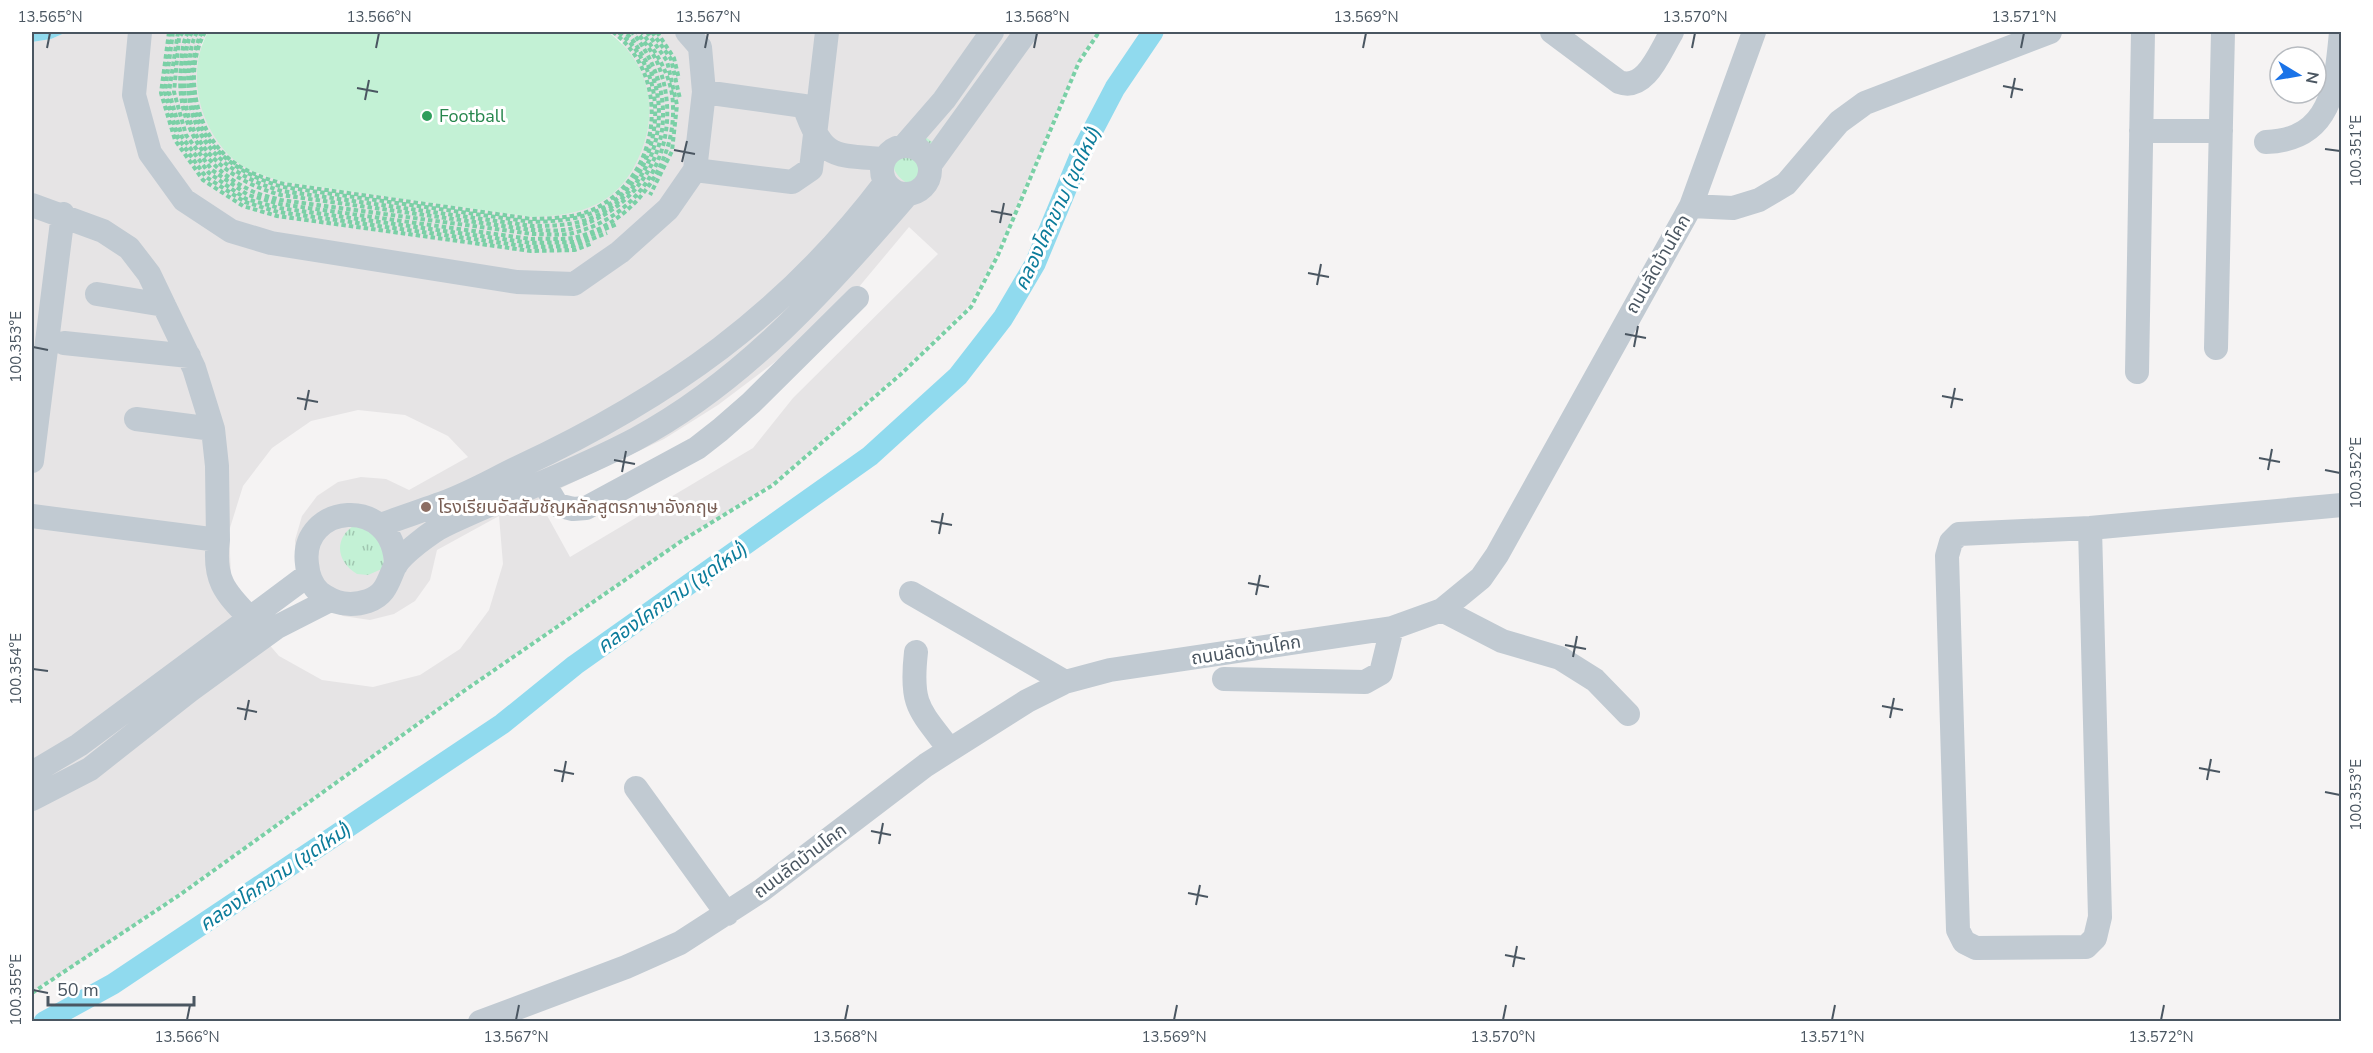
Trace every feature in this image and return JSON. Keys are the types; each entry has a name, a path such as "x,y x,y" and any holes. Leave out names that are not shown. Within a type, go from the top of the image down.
{"street":[{"path":"140,32 134,95 150,153 184,200 231,231 271,243 517,282 574,284 620,252 668,208 695,170 695,98 700,47 687,32"},
{"path":"811,169 827,32"},
{"path":"381,525 437,505 544,455 670,386 731,342 782,300 830,250 884,173 889,153 904,146 944,100 992,32"},
{"path":"930,165 1026,32"},
{"path":"1552,32 1620,82 1629,86 1636,84 1644,77 1672,32"},
{"name":"ถนนลัดบ้านโคก","path":"480,1022 626,967 680,943 727,914 950,750 1027,701 1065,682 1110,670 1392,628 1442,610 1481,578 1497,555 1691,206 1754,32"},
{"path":"1691,206 1733,208 1759,200 1786,184 1839,122 1865,103 2050,32"},
{"path":"2138,372 2143,32"},
{"path":"2216,348 2223,32"},
{"path":"2266,142 2285,141 2306,132 2319,120 2336,77 2341,32"},
{"path":"695,98 804,106 815,137 847,156 884,173 898,194 907,195"},
{"path":"2141,131 2220,131"},
{"path":"396,565 442,526 544,483 637,438 687,406 749,360 851,260 907,195 923,188 930,173 930,165 920,151 904,146"},
{"path":"695,170 792,182 811,169 847,156"},
{"path":"32,205 63,214 103,231 129,248 149,274 189,356 213,429 217,466 217,575 234,602 251,619"},
{"path":"32,461 63,214"},
{"path":"97,294 164,305"},
{"path":"544,483 557,505 573,509 586,508 697,448 751,403 857,298"},
{"path":"776,335 795,357"},
{"path":"64,343 189,356"},
{"path":"136,419 213,429"},
{"path":"2090,528 2100,918 2095,938 2086,947 1976,948 1964,942 1958,930 1947,556 1951,542 1959,534 2090,528 2342,505"},
{"path":"344,514 363,515 381,525 393,543 396,565 392,579 383,591 372,600 343,604 330,600 316,590 308,575 306,555 312,536 325,522 344,514"},
{"path":"32,516 218,540"},
{"path":"32,772 79,745 308,575"},
{"path":"910,593 1065,682"},
{"path":"32,799 90,768 189,691 277,627 330,600"},
{"path":"1442,610 1502,641 1560,658 1595,680 1628,714"},
{"path":"1224,679 1365,682 1381,674 1392,628"},
{"path":"916,652 913,680 915,702 950,750"},
{"path":"636,788 727,914"}],"path":[{"path":"171,32 165,92 178,138 206,177 245,202 278,212 531,247 574,246 618,229 627,221"},
{"path":"171,32 161,93 175,140 203,180 243,206 277,216 531,251 575,250 611,236"},
{"path":"178,32 169,92 182,137 209,173 246,199 279,208 531,243 574,242 616,225 650,195 672,151 677,105 667,61 647,32"},
{"path":"183,32 180,38 174,92 186,135 212,170 248,195 280,204 531,239 573,238 613,221 646,192 651,184 668,149 673,106 663,63 642,32"},
{"path":"188,32 184,39 178,91 190,133 215,167 250,191 281,200 531,234 572,233 611,218 643,189 664,148 669,106 659,65 637,32"},
{"path":"192,32 188,41 182,91 194,131 218,164 252,187 282,195 532,230 571,229 609,214 639,187 660,147 665,106 655,66 632,32"},
{"path":"197,32 192,42 186,90 197,129 221,161 254,183 282,191 532,226 570,225 607,210 636,184 656,146 661,106 651,68 624,32"},
{"path":"204,32 198,44 194,90 204,126 226,156 256,177 284,184 532,219 569,218 603,205 631,180 649,144 653,107 645,71 624,40 613,32"},
{"path":"204,32 196,43 190,90 201,127 224,158 255,179 283,188 532,222 569,221 605,207 633,182 652,145 656,107 648,70 627,38 618,32"},
{"path":"652,32 671,59 682,105 676,152 653,198"},
{"path":"657,32 695,98"},
{"path":"32,993 182,894 461,693 664,554 773,485 901,374 971,307 998,255 1079,62 1099,32"}],"shaded area":[{"name":"โรงเรียนอัสสัมชัญหลักสูตรภาษาอังกฤษ","path":"67,32 208,32 201,45 258,174 284,182 532,217 623,42 608,32 1097,32 1078,61 996,255 969,306 900,372 772,484 683,539 460,692 180,893 84,959 32,991 32,42 51,39","holes":["909,227 938,254 793,398 753,448 570,557 538,499 664,439 718,405 792,349 853,294","358,410 405,415 448,436 468,457 409,490 386,479 361,477 338,482 317,496 302,516 295,540 296,562 321,604 343,616 370,620 394,614 415,601 430,580 437,550 499,516 503,564 489,610 460,649 420,675 373,687 322,680 279,656 248,620 231,576 229,531 243,486 272,448 311,421"]}],"green space":[{"name":"Football","path":"208,32 608,32 623,45 643,75 648,92 648,127 636,163 616,191 591,207 558,215 532,217 284,182 246,168 233,159 208,126 198,95 197,79 198,63"},
{"path":"924,136 938,146 939,171 926,183 909,184 894,170 894,149"},
{"path":"356,524 382,527 384,568 368,575 357,574 344,563 341,556 341,542 344,535"}],"water":[{"path":"32,32 67,32 51,39 32,42"}],"waterway":[{"name":"คลองโคกขาม (ขุดใหม่)","path":"44,1022 113,984 502,724 575,665 870,456 958,376 1003,318 1035,264 1082,151 1115,88 1153,32"}],"place":[{"name":"Football","path":"427,116"},
{"name":"โรงเรียนอัสสัมชัญหลักสูตรภาษาอังกฤษ","path":"426,507"}]}
